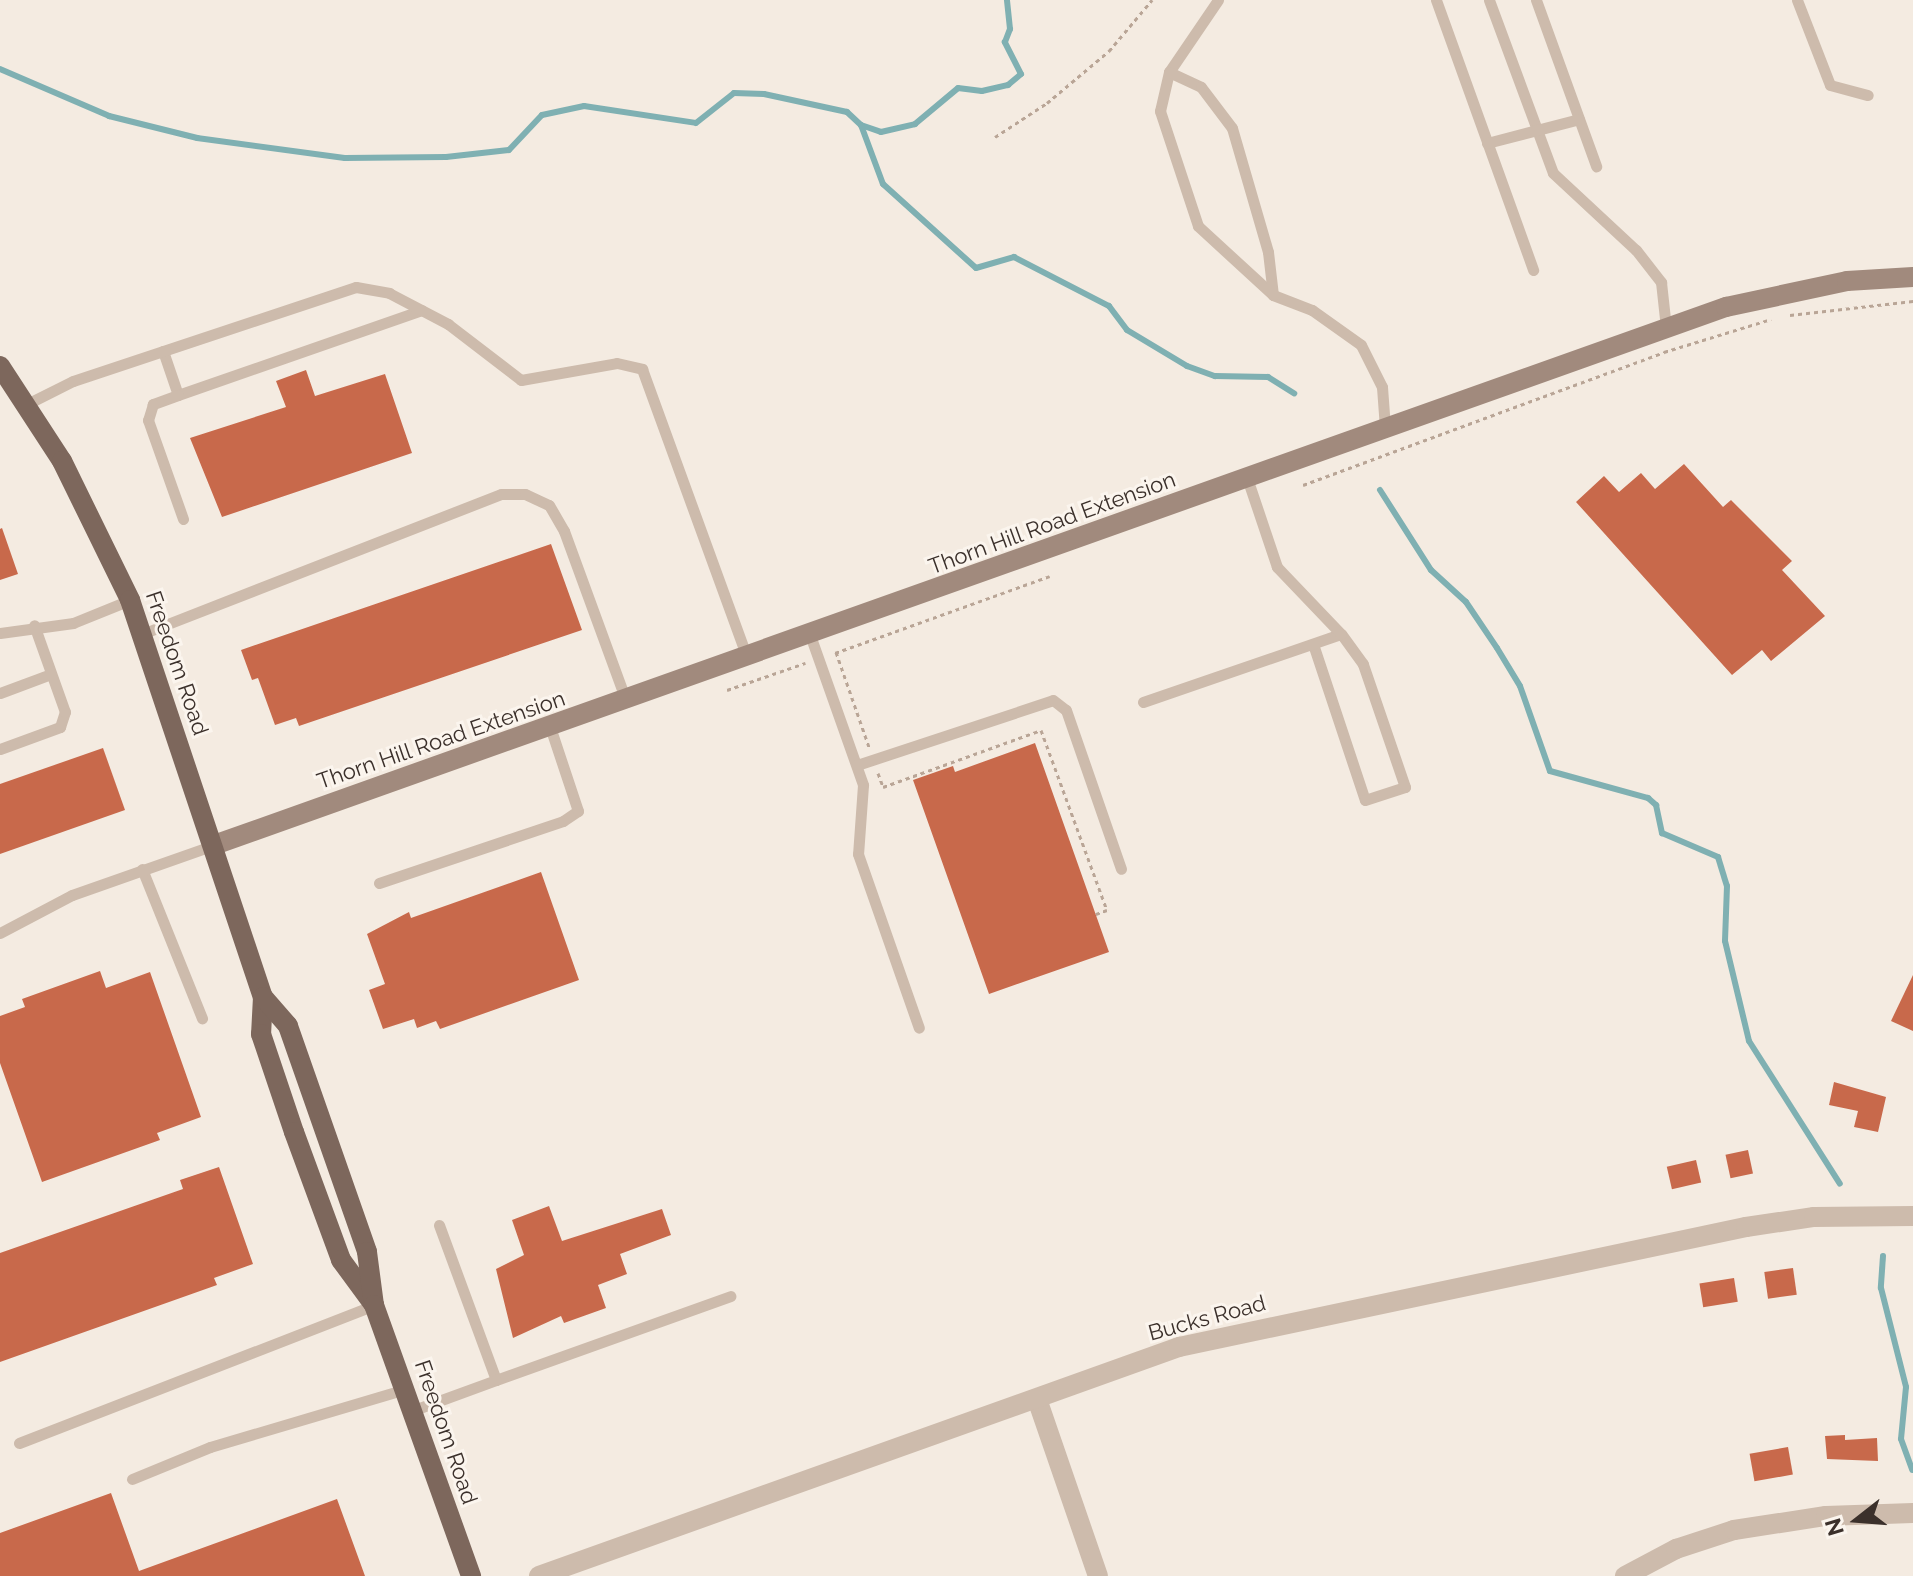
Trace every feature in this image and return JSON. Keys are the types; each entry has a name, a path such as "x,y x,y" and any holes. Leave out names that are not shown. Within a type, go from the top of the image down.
{"main road":[{"name":"Freedom Road","path":"0,366 27,404 87,506 130,600 263,997 261,1034 308,1172 341,1260 374,1305"},
{"name":"Freedom Road","path":"263,997 288,1026 367,1252 374,1305 407,1389 471,1576"}],"street":[{"name":"Thorn Hill Road Extension","path":"214,845 1666,328 1792,290 1913,277"},
{"name":"Bucks Road","path":"539,1576 1179,1347 1362,1305 1746,1227 1814,1217 1913,1216"},
{"path":"1037,1399 1098,1576"},
{"path":"1625,1576 1701,1539 1734,1530 1826,1516 1913,1513"}],"lane":[{"path":"1218,0 1169,72 1160,111 1198,226 1273,295 1312,310 1361,345 1382,387 1385,428"},
{"path":"1436,0 1533,270"},
{"path":"1489,0 1553,173 1636,250 1661,282 1666,328"},
{"path":"1536,0 1596,166"},
{"path":"1797,0 1830,85 1868,95"},
{"path":"1169,72 1201,87 1232,128 1268,252 1273,295"},
{"path":"1487,143 1579,119"},
{"path":"27,404 73,381 356,287 389,293 422,310 521,380 617,363 642,369 747,657"},
{"path":"183,519 148,420 153,404 422,310"},
{"path":"163,351 178,395"},
{"path":"1247,478 1277,567 1341,634 1363,664 1405,787 1365,800 1313,644"},
{"path":"142,634 501,494 525,494 549,505 564,531 626,700"},
{"path":"0,633 34,625 73,623 130,600"},
{"path":"0,749 60,727 65,712 34,625"},
{"path":"1143,702 1341,634"},
{"path":"810,635 863,785 858,854 919,1028"},
{"path":"0,693 51,674"},
{"path":"857,765 1053,700 1066,710 1121,869"},
{"path":"379,883 563,821 578,811 550,727"},
{"path":"0,933 72,895 214,845"},
{"path":"142,869 202,1018"},
{"path":"439,1225 496,1380"},
{"path":"414,1410 730,1296"},
{"path":"19,1443 374,1305"},
{"path":"132,1479 210,1447 407,1389"}],"path":[{"path":"995,137 1047,103 1109,51 1152,0"},
{"path":"1303,485 1699,340 1777,317 1913,301"},
{"path":"727,690 1050,576"},
{"path":"836,652 883,787 1041,730 1107,910 1096,914"}],"building":[{"path":"306,370 315,396 385,374 412,453 222,517 190,438 286,407 276,381"},
{"path":"1684,464 1723,507 1731,500 1792,561 1782,570 1825,616 1771,661 1762,650 1732,675 1576,502 1604,476 1619,492 1641,473 1655,489"},
{"path":"0,529 18,574 0,580"},
{"path":"551,544 582,630 299,726 296,718 275,725 258,678 252,680 241,650"},
{"path":"1035,743 1109,952 989,994 913,780 953,766 955,772"},
{"path":"103,748 125,810 0,854 0,784"},
{"path":"541,872 579,980 440,1029 436,1021 417,1028 414,1019 383,1029 369,990 385,984 367,934 409,912 411,918"},
{"path":"100,971 106,988 150,972 201,1117 157,1133 160,1140 42,1182 0,1063 0,1016 25,1007 22,999"},
{"path":"1913,975 1913,1031 1891,1021"},
{"path":"1834,1082 1886,1097 1878,1132 1854,1127 1858,1111 1829,1105"},
{"path":"1748,1150 1753,1173 1730,1178 1726,1155"},
{"path":"1696,1160 1701,1182 1672,1189 1667,1167"},
{"path":"219,1167 253,1264 214,1278 217,1285 0,1362 0,1253 183,1189 180,1180"},
{"path":"549,1206 562,1241 662,1209 671,1235 620,1254 627,1274 598,1285 606,1308 564,1323 561,1316 513,1338 496,1269 524,1255 512,1220"},
{"path":"1793,1268 1797,1295 1768,1299 1764,1272"},
{"path":"1734,1278 1738,1302 1703,1307 1699,1283"},
{"path":"1845,1435 1845,1440 1877,1438 1878,1461 1827,1459 1825,1436"},
{"path":"1788,1447 1793,1475 1754,1481 1750,1454"},
{"path":"111,1493 139,1571 337,1499 365,1576 0,1576 0,1533"}],"waterway":[{"path":"0,69 109,116 197,138 345,158 446,157 509,150 542,115 584,106 696,123 734,93 764,94 847,112 861,125 881,132 915,124 958,88 982,91 1008,85 1021,74 1005,42 1010,29 1007,0"},
{"path":"861,125 883,184 976,268 1014,257 1109,306 1127,330 1187,366 1215,376 1268,377 1294,393"},
{"path":"1380,490 1431,570 1466,602 1520,686 1550,771 1648,798 1656,805 1662,833 1718,857 1727,886 1725,941 1749,1041 1840,1184"},
{"path":"1883,1256 1881,1288 1906,1387 1901,1439 1912,1470"}]}
